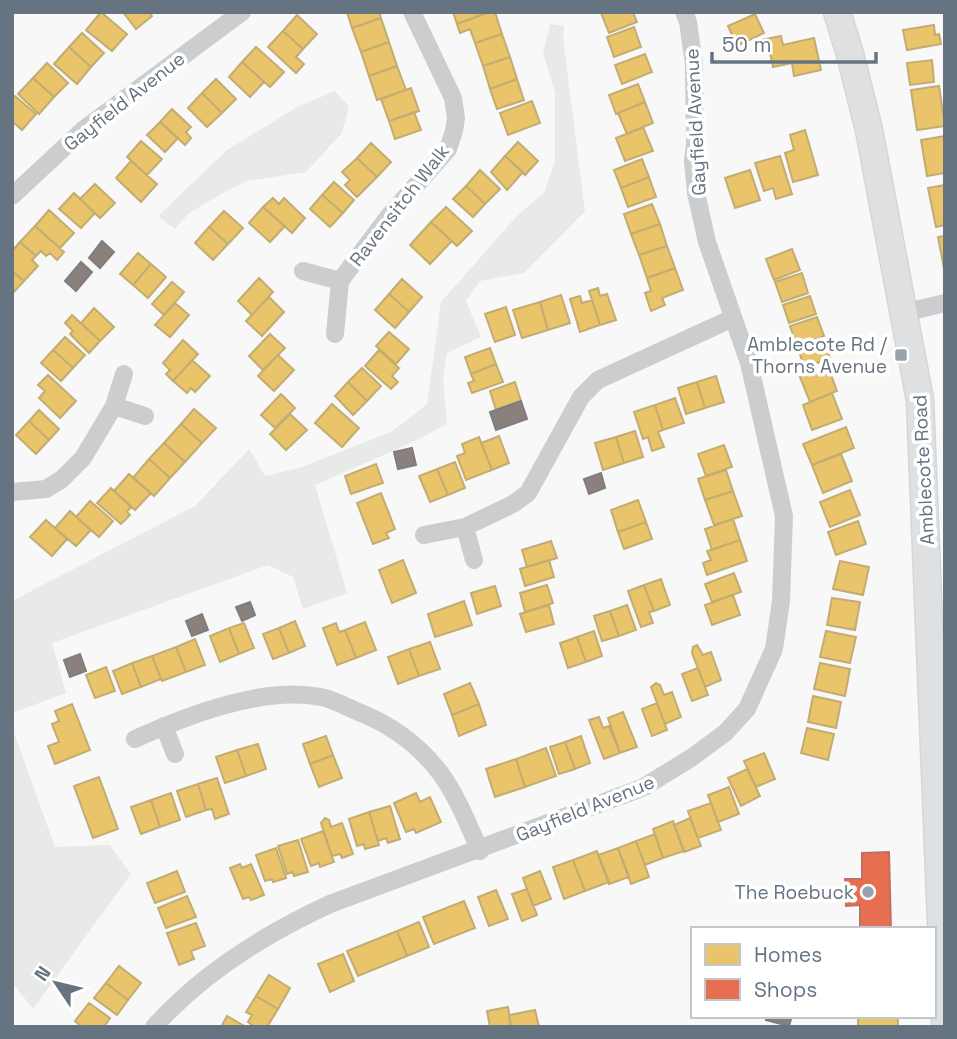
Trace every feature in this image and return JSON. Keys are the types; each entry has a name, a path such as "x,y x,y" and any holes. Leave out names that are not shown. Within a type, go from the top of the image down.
{"street":[{"name":"Gayfield Avenue","path":"12,196 83,130 242,12"},
{"name":"Ravensitch Walk","path":"335,334 340,281 389,216 448,149 454,131 456,118 453,98 412,12"},
{"name":"Gayfield Avenue","path":"154,1027 169,1010 200,984 260,940 293,921 331,904 480,851 642,788 725,733 747,709 774,649 781,601 784,516 749,363 707,242 696,193 692,161 695,144 694,64 684,12"},
{"name":"Amblecote Road","path":"836,12 850,54 869,130 920,400 945,1021"},
{"name":"Ravensitch Walk","path":"303,271 340,281"},
{"path":"903,313 945,303"},
{"path":"424,536 465,527 513,505 528,493 581,397 598,380 733,318"},
{"path":"12,492 46,489 83,458 114,406 124,374"},
{"path":"114,406 145,416"},
{"path":"465,527 474,560"},
{"path":"135,739 200,712 238,702 285,696 322,697 402,733 440,773 460,806 480,851"},
{"path":"164,726 175,754"}],"shaded area":[{"path":"550,24 564,26 563,38 585,211 524,273 480,281 466,301 481,337 447,353 443,380 447,424 315,485 347,593 303,609 293,577 268,565 52,643 66,693 12,713 12,601 195,506 249,449 265,476 299,468 391,432 427,404 441,302 516,217 544,193 555,161 555,93 543,53"},
{"path":"335,91 349,106 342,133 306,172 247,181 188,214 175,229 158,216 227,150 297,107"},
{"path":"12,727 55,847 110,845 131,874 33,1009 12,982"}],"building: Homes":[{"path":"101,12 127,34 112,51 86,30"},
{"path":"123,12 149,12 152,16 136,29"},
{"path":"347,12 379,12 381,18 352,28"},
{"path":"453,12 483,12 484,14 457,24"},
{"path":"495,12 502,34 475,43 470,29 460,33 457,24"},
{"path":"633,12 637,22 609,33 601,13"},
{"path":"755,14 764,33 737,46 728,26"},
{"path":"297,15 317,34 303,49 283,31"},
{"path":"381,18 389,42 361,52 352,28"},
{"path":"934,25 935,35 939,34 941,44 907,50 903,30"},
{"path":"634,27 641,47 614,57 607,37"},
{"path":"283,31 303,49 296,57 304,64 296,73 268,47"},
{"path":"82,33 104,53 91,67 69,47"},
{"path":"502,34 510,57 483,66 475,43"},
{"path":"781,36 783,45 814,38 821,70 794,76 792,63 773,67 769,48 763,50 761,40"},
{"path":"389,42 397,66 369,76 361,52"},
{"path":"69,47 91,67 77,84 54,64"},
{"path":"256,47 284,72 270,87 242,62"},
{"path":"645,54 652,72 622,84 615,65"},
{"path":"510,57 517,79 490,89 483,66"},
{"path":"932,60 934,82 910,85 907,63"},
{"path":"242,62 264,82 250,97 229,77"},
{"path":"47,63 68,83 54,97 33,78"},
{"path":"397,66 406,90 377,100 369,76"},
{"path":"33,78 54,97 39,114 18,94"},
{"path":"216,79 236,99 222,113 202,93"},
{"path":"517,79 524,100 497,109 490,89"},
{"path":"638,84 645,102 616,114 609,95"},
{"path":"939,86 945,126 917,130 911,90"},
{"path":"411,88 419,111 389,121 381,99"},
{"path":"202,93 222,113 207,127 188,108"},
{"path":"15,96 36,114 22,130 12,121 12,98"},
{"path":"532,101 540,123 508,135 500,113"},
{"path":"645,102 653,123 627,134 618,113"},
{"path":"172,109 191,127 186,132 191,138 185,145 160,122"},
{"path":"414,112 421,130 395,139 389,121"},
{"path":"160,122 178,138 165,152 147,135"},
{"path":"643,127 653,151 625,161 616,138"},
{"path":"805,130 818,175 793,182 785,153 794,150 790,135"},
{"path":"945,136 945,173 927,176 921,140"},
{"path":"141,141 162,159 147,175 127,157"},
{"path":"518,142 538,161 525,175 505,156"},
{"path":"371,143 391,162 377,177 357,158"},
{"path":"505,156 523,172 507,190 491,172"},
{"path":"780,156 792,194 776,199 773,188 764,191 755,163"},
{"path":"357,158 377,177 357,197 345,185 350,180 342,172"},
{"path":"642,159 649,177 621,188 614,170"},
{"path":"131,161 157,184 141,202 116,178"},
{"path":"480,170 500,189 485,204 466,186"},
{"path":"750,170 760,200 735,208 725,178"},
{"path":"649,177 656,197 628,207 621,188"},
{"path":"334,182 354,200 343,213 322,195"},
{"path":"95,184 115,203 100,218 80,199"},
{"path":"945,185 945,225 936,227 928,188"},
{"path":"466,186 485,204 473,217 453,199"},
{"path":"74,193 95,213 81,228 59,209"},
{"path":"322,195 343,213 330,227 310,209"},
{"path":"273,198 279,204 284,198 305,218 292,233 263,207"},
{"path":"652,204 660,224 631,234 624,214"},
{"path":"263,207 285,226 270,242 249,223"},
{"path":"446,207 472,231 457,246 431,222"},
{"path":"49,210 74,233 60,248 35,226"},
{"path":"224,211 243,228 228,244 209,227"},
{"path":"431,222 452,241 430,264 410,245"},
{"path":"660,224 667,246 639,255 631,234"},
{"path":"35,226 64,252 57,260 50,253 46,256 41,251 36,256 20,242"},
{"path":"209,227 228,244 213,260 195,243"},
{"path":"945,236 945,274 938,237"},
{"path":"20,242 36,256 32,260 38,266 24,281 12,271 12,251"},
{"path":"667,246 675,268 647,278 639,255"},
{"path":"792,249 800,270 774,280 766,259"},
{"path":"138,253 151,264 133,285 120,274"},
{"path":"151,264 166,277 148,298 133,285"},
{"path":"675,268 683,290 662,298 665,305 651,311 645,293 651,291 647,278"},
{"path":"12,271 24,281 12,294"},
{"path":"802,273 808,293 782,302 775,282"},
{"path":"259,278 273,292 252,315 238,301"},
{"path":"402,279 422,297 409,312 389,294"},
{"path":"172,282 184,292 164,315 152,304"},
{"path":"598,288 600,296 607,294 616,320 600,325 589,291"},
{"path":"389,294 409,312 395,328 375,310"},
{"path":"561,295 570,323 548,330 540,302"},
{"path":"580,296 582,303 592,300 600,325 580,332 570,299"},
{"path":"810,296 816,314 789,323 783,305"},
{"path":"269,297 284,312 262,336 246,321"},
{"path":"540,302 548,330 522,338 513,310"},
{"path":"175,303 189,315 170,337 155,325"},
{"path":"506,307 515,335 495,342 485,314"},
{"path":"94,308 114,327 100,341 81,323"},
{"path":"72,315 100,341 89,353 70,334 73,331 65,323"},
{"path":"817,317 824,336 797,345 790,326"},
{"path":"389,332 409,349 396,364 376,346"},
{"path":"270,334 285,348 263,370 249,356"},
{"path":"65,337 85,355 73,368 53,350"},
{"path":"183,340 198,354 173,381 166,374 170,370 163,363"},
{"path":"824,340 830,359 804,367 798,348"},
{"path":"490,348 496,364 471,374 465,357"},
{"path":"53,350 73,368 61,381 41,363"},
{"path":"379,350 399,368 392,376 398,382 391,389 365,366"},
{"path":"278,355 294,370 274,391 258,376"},
{"path":"192,360 210,376 195,392 191,388 187,393 173,381"},
{"path":"496,364 503,382 472,393 468,383 474,381 471,374"},
{"path":"828,367 837,391 810,402 800,377"},
{"path":"362,368 381,386 367,401 348,382"},
{"path":"48,375 76,401 60,418 39,398 45,391 38,385"},
{"path":"716,376 724,402 705,408 697,382"},
{"path":"348,382 367,401 353,415 335,396"},
{"path":"515,382 521,401 496,410 490,391"},
{"path":"697,382 705,408 686,414 678,388"},
{"path":"832,393 842,419 812,430 803,405"},
{"path":"281,394 295,408 275,428 261,415"},
{"path":"675,398 684,423 663,430 655,405"},
{"path":"332,404 359,428 342,447 315,423"},
{"path":"655,405 663,430 658,432 664,447 652,451 648,437 643,439 634,412"},
{"path":"194,409 216,428 202,443 181,424"},
{"path":"39,410 59,429 49,440 29,421"},
{"path":"290,414 307,430 286,450 270,434"},
{"path":"29,421 49,440 36,454 16,435"},
{"path":"181,424 202,443 185,462 164,443"},
{"path":"846,427 854,448 812,465 803,444"},
{"path":"635,431 643,457 624,463 616,437"},
{"path":"499,436 509,463 492,470 481,443"},
{"path":"479,437 492,470 466,480 457,456 465,453 462,444"},
{"path":"616,437 624,463 603,470 595,443"},
{"path":"164,443 185,462 170,478 149,459"},
{"path":"724,445 732,467 706,476 698,454"},
{"path":"841,454 852,481 823,493 812,465"},
{"path":"149,459 170,478 154,496 133,478"},
{"path":"455,462 465,488 448,495 437,469"},
{"path":"376,464 383,483 351,494 345,476"},
{"path":"437,469 448,495 430,502 419,476"},
{"path":"726,470 733,491 705,500 698,479"},
{"path":"129,474 151,493 135,510 114,491"},
{"path":"111,488 131,507 127,512 130,515 121,524 97,503"},
{"path":"850,490 860,515 830,527 820,502"},
{"path":"733,491 742,516 714,525 705,500"},
{"path":"381,493 395,529 386,533 389,538 373,544 357,503"},
{"path":"638,500 646,522 618,532 611,510"},
{"path":"90,501 113,521 99,537 76,517"},
{"path":"70,511 91,530 76,546 55,528"},
{"path":"733,519 740,540 712,550 705,529"},
{"path":"46,520 67,539 52,556 30,537"},
{"path":"858,521 866,544 836,555 828,532"},
{"path":"646,522 652,539 624,549 618,532"},
{"path":"740,540 747,561 707,575 703,563 711,560 707,551"},
{"path":"551,541 557,558 527,567 522,550"},
{"path":"403,560 416,593 392,603 379,570"},
{"path":"549,560 554,577 525,586 520,569"},
{"path":"840,561 869,567 863,595 833,589"},
{"path":"734,573 741,592 712,602 705,584"},
{"path":"661,579 670,605 654,611 644,585"},
{"path":"547,585 553,603 525,612 520,593"},
{"path":"644,585 654,611 649,612 653,623 641,627 628,591"},
{"path":"495,586 501,606 477,614 471,593"},
{"path":"733,595 740,615 712,625 705,605"},
{"path":"832,598 860,602 855,630 827,625"},
{"path":"464,601 472,625 435,637 428,614"},
{"path":"549,605 554,624 526,632 520,614"},
{"path":"627,605 636,630 619,636 610,611"},
{"path":"610,611 619,636 602,641 594,616"},
{"path":"295,621 305,646 289,653 279,628"},
{"path":"365,622 376,650 356,658 345,630"},
{"path":"244,623 254,648 239,654 229,628"},
{"path":"336,623 339,632 345,630 356,658 337,665 323,628"},
{"path":"229,628 239,654 220,662 210,636"},
{"path":"279,628 289,653 273,659 263,634"},
{"path":"594,631 602,656 586,662 577,637"},
{"path":"826,631 856,637 850,663 820,657"},
{"path":"577,637 586,662 568,668 560,643"},
{"path":"195,639 205,665 186,672 176,647"},
{"path":"430,642 440,669 419,676 409,649"},
{"path":"697,645 703,655 711,652 721,680 705,687 692,653 693,647"},
{"path":"176,647 186,672 162,681 152,656"},
{"path":"409,649 419,676 398,684 388,657"},
{"path":"152,656 161,679 141,687 132,663"},
{"path":"132,663 141,687 122,694 113,671"},
{"path":"820,663 850,669 845,696 814,689"},
{"path":"106,667 115,691 95,698 86,675"},
{"path":"698,668 708,695 692,701 682,674"},
{"path":"470,683 479,704 452,715 444,694"},
{"path":"656,683 660,685 664,695 672,692 681,717 665,724 651,687"},
{"path":"813,696 841,702 836,728 808,722"},
{"path":"657,703 667,730 652,736 642,709"},
{"path":"72,704 90,750 55,764 48,746 59,742 52,724 59,721 55,711"},
{"path":"479,704 486,725 459,736 452,715"},
{"path":"623,712 637,747 620,753 608,718"},
{"path":"599,717 603,728 609,726 620,753 604,759 589,720"},
{"path":"807,728 834,734 828,760 801,753"},
{"path":"326,736 333,755 310,764 303,744"},
{"path":"581,736 590,763 575,769 565,742"},
{"path":"565,742 575,769 559,774 550,747"},
{"path":"258,744 266,769 246,776 237,750"},
{"path":"546,748 556,776 525,787 516,759"},
{"path":"237,750 246,776 225,783 216,757"},
{"path":"764,753 775,779 756,787 744,761"},
{"path":"333,755 342,778 319,787 310,764"},
{"path":"516,759 525,787 495,797 486,769"},
{"path":"747,769 760,796 741,806 728,778"},
{"path":"99,777 118,829 93,838 74,786"},
{"path":"217,778 229,814 215,819 212,809 206,810 198,784"},
{"path":"198,784 206,810 186,817 177,791"},
{"path":"729,787 739,814 718,822 708,795"},
{"path":"171,793 180,820 160,827 151,800"},
{"path":"416,793 420,802 430,797 441,822 416,833 414,829 406,832 394,803"},
{"path":"151,800 160,827 141,834 131,807"},
{"path":"711,803 721,830 698,838 688,811"},
{"path":"390,806 400,839 388,843 386,838 378,841 369,812"},
{"path":"369,812 379,845 365,849 364,844 357,846 349,819"},
{"path":"325,818 329,820 331,827 342,823 353,854 342,858 340,854 332,856 321,823"},
{"path":"690,818 701,846 684,852 674,825"},
{"path":"673,821 684,851 663,858 653,829"},
{"path":"323,831 334,862 320,867 319,863 311,866 301,839"},
{"path":"655,834 663,858 645,865 636,841"},
{"path":"298,840 308,872 294,876 293,872 287,874 278,846"},
{"path":"636,841 649,877 631,884 618,848"},
{"path":"276,848 286,878 273,882 272,879 265,881 256,855"},
{"path":"618,848 629,877 609,884 598,855"},
{"path":"597,851 609,882 585,891 573,860"},
{"path":"573,860 585,891 564,899 553,867"},
{"path":"240,864 242,868 251,864 264,895 251,900 249,897 243,899 230,868"},
{"path":"177,871 185,892 155,903 147,883"},
{"path":"540,871 551,899 533,906 523,878"},
{"path":"527,889 537,915 522,921 512,894"},
{"path":"496,890 508,919 489,926 478,897"},
{"path":"187,896 196,917 166,928 158,908"},
{"path":"464,901 475,928 434,944 423,917"},
{"path":"419,922 429,947 407,956 397,931"},
{"path":"196,923 205,946 191,951 194,959 179,965 167,933"},
{"path":"397,931 407,956 358,976 347,951"},
{"path":"343,954 354,981 330,992 318,964"},
{"path":"119,966 141,983 128,1000 106,983"},
{"path":"269,975 290,988 278,1009 256,996"},
{"path":"106,983 128,1000 117,1015 94,998"},
{"path":"256,996 278,1009 267,1027 255,1027 248,1022 252,1015 246,1012"},
{"path":"89,1003 110,1018 104,1027 82,1027 75,1021"},
{"path":"508,1007 511,1027 490,1027 487,1011"},
{"path":"535,1010 539,1027 511,1027 509,1015"},
{"path":"227,1016 246,1027 221,1027"},
{"path":"858,1018 898,1018 898,1027 858,1027"}],"building: Shops":[{"name":"The Roebuck","path":"889,852 891,927 860,927 860,905 846,906 845,879 862,879 862,853"}],"building: Industry":[{"path":"102,241 114,252 100,268 89,258"},
{"path":"81,262 92,272 76,291 65,281"},
{"path":"521,401 527,419 496,430 490,412"},
{"path":"412,448 416,465 398,469 394,452"},
{"path":"601,473 605,488 589,494 584,479"},
{"path":"250,602 255,615 242,621 236,607"},
{"path":"202,614 208,630 192,636 186,621"},
{"path":"80,654 86,671 70,677 64,660"},
{"path":"766,1018 791,1018 789,1026"}],"place":[{"name":"Amblecote Rd / Thorns Avenue","path":"901,355"},
{"name":"The Roebuck","path":"868,892"}]}
